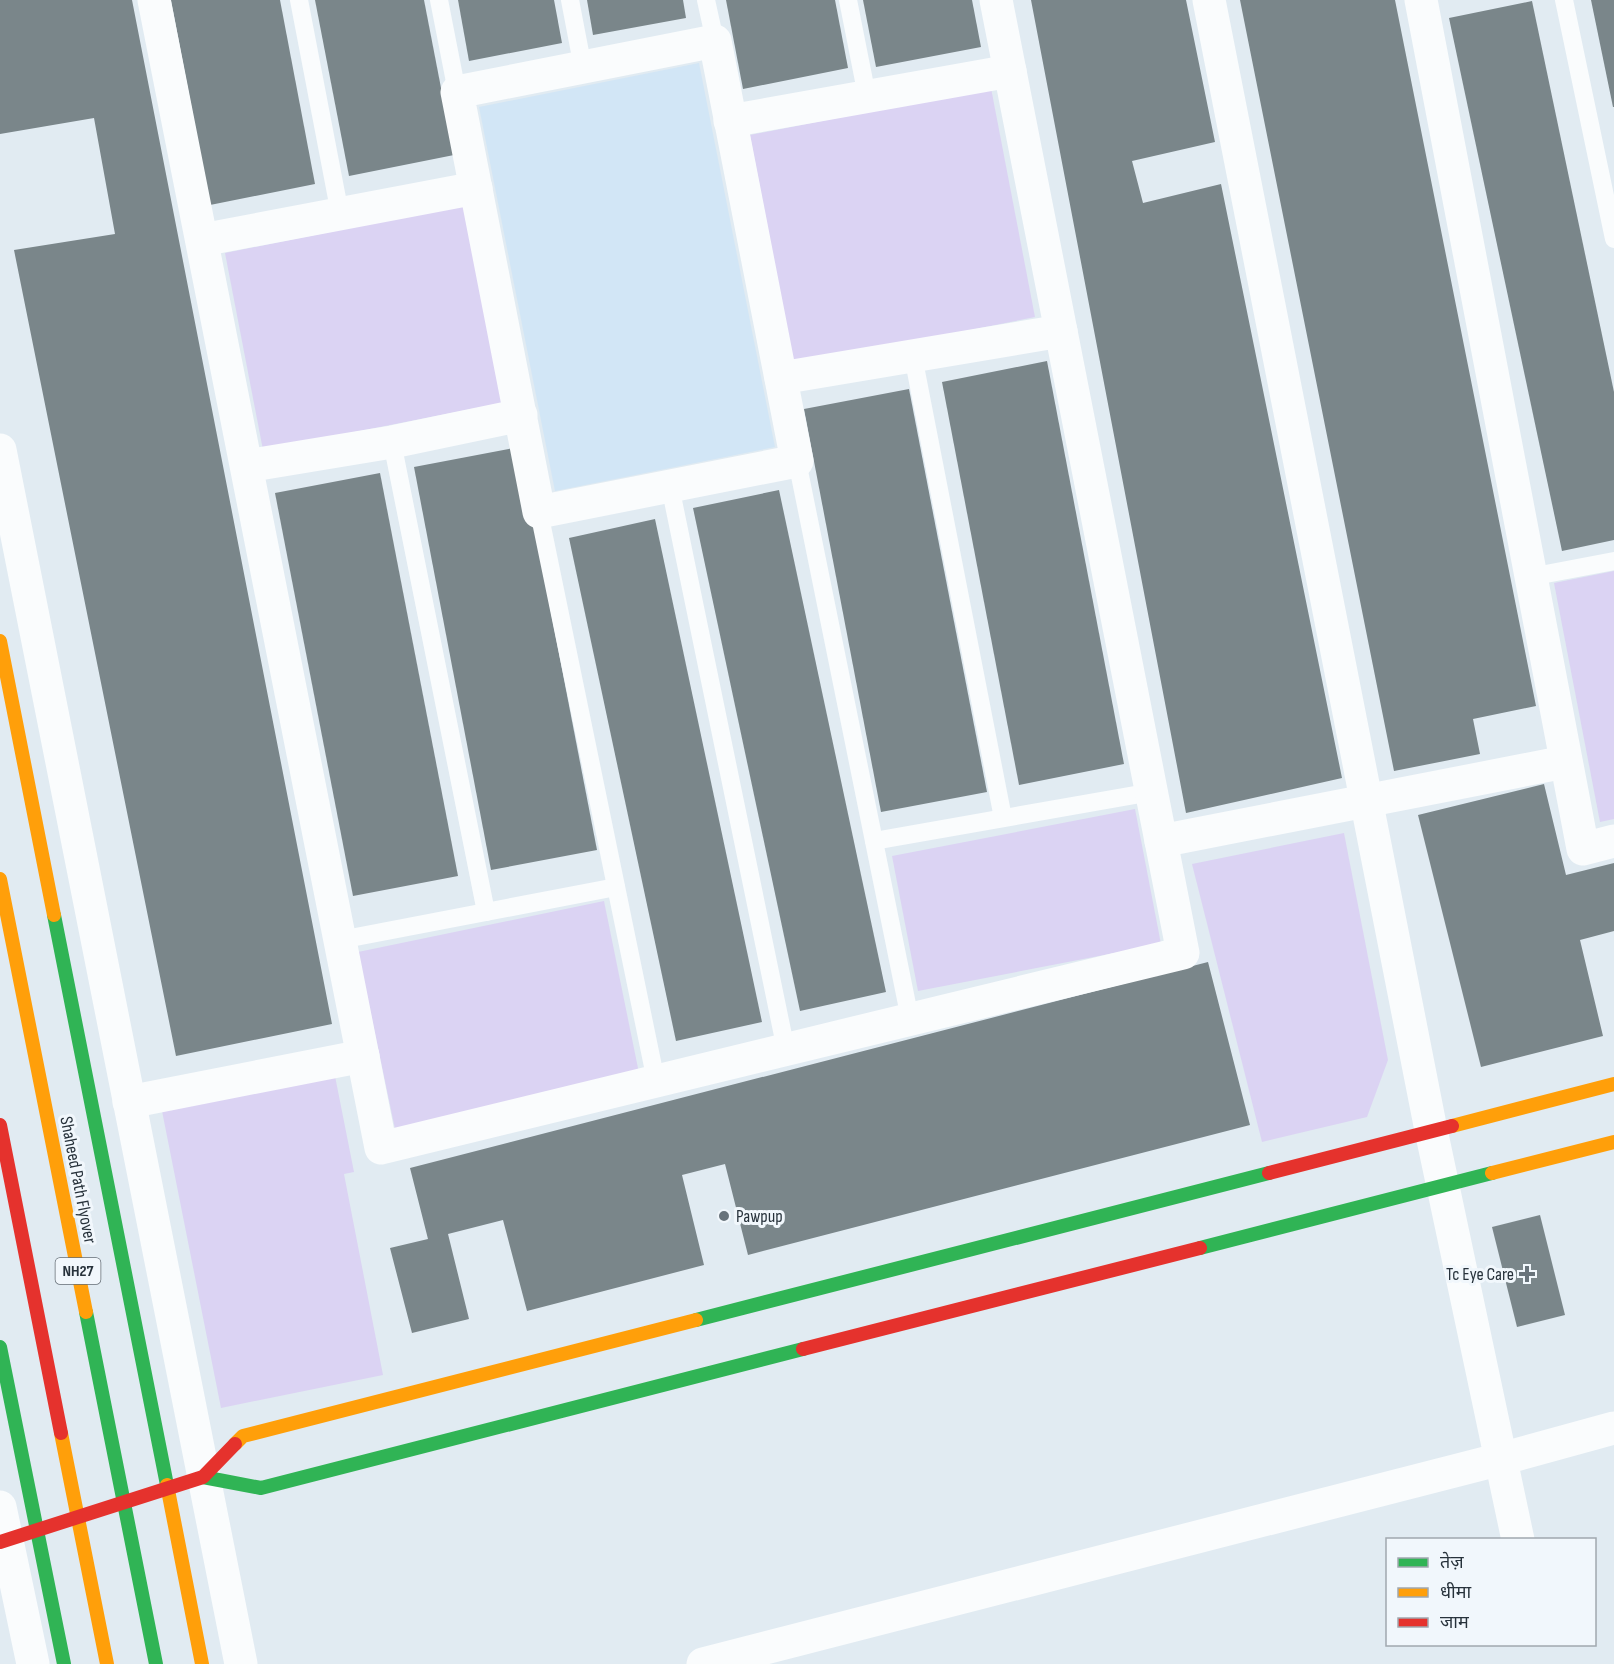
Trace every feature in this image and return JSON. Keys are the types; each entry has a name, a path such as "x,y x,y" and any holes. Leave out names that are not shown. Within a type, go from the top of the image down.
{"main road":[{"path":"0,641 202,1664"},
{"name":"Shaheed Path Flyover","path":"0,879 156,1664"},
{"path":"4,1541 203,1477 243,1436 1614,1084"},
{"name":"NH27","path":"0,1125 107,1664"},
{"path":"203,1477 261,1488 1614,1142"},
{"path":"0,1347 64,1664"}],"street":[{"path":"154,0 381,1148 1183,953 996,0"},
{"path":"1209,0 1431,1131 1518,1538"},
{"path":"1421,0 1583,849 1614,841"},
{"path":"715,41 797,461 539,512 457,92 715,41"},
{"path":"730,121 1010,71"},
{"path":"202,240 476,188"},
{"path":"780,378 1061,331"},
{"path":"247,466 392,442 521,415"},
{"path":"0,450 241,1664"},
{"path":"1161,841 1565,762"},
{"path":"129,1102 363,1056"},
{"path":"703,1664 1614,1428"},
{"path":"0,1507 4,1541 33,1664"}],"lane":[{"path":"298,0 340,214"},
{"path":"439,0 457,92"},
{"path":"570,0 583,68"},
{"path":"706,0 715,41"},
{"path":"848,0 867,96"},
{"path":"1564,0 1614,239"},
{"path":"914,356 1003,818"},
{"path":"392,442 486,912"},
{"path":"797,461 910,1019"},
{"path":"670,486 786,1050"},
{"path":"539,512 656,1082"},
{"path":"1530,576 1614,561"},
{"path":"874,841 1152,792"},
{"path":"340,940 616,888"}],"shaded area":[{"path":"699,63 775,447 555,491 479,107"},
{"path":"991,88 1035,317 794,365 750,135"},
{"path":"464,205 502,403 263,450 225,253"},
{"path":"1614,571 1614,819 1600,822 1554,583"},
{"path":"1135,809 1161,944 918,991 892,856"},
{"path":"1344,833 1388,1060 1367,1117 1262,1142 1192,864"},
{"path":"604,901 640,1078 395,1129 358,952"},
{"path":"335,1076 354,1172 344,1174 383,1375 221,1408 162,1111"}],"building":[{"path":"0,0 132,0 332,1024 176,1056 14,250 115,234 94,118 0,134"},
{"path":"171,0 280,0 315,184 210,205"},
{"path":"315,0 424,0 454,155 349,176"},
{"path":"458,0 554,0 562,43 469,61"},
{"path":"587,0 683,0 686,18 593,35"},
{"path":"726,0 835,0 848,68 743,89"},
{"path":"863,0 972,0 981,47 876,67"},
{"path":"1031,0 1186,0 1215,142 1132,161 1143,203 1221,184 1342,778 1186,813"},
{"path":"1240,0 1395,0 1536,706 1473,719 1480,754 1394,771"},
{"path":"1591,0 1614,0 1614,107 1613,107"},
{"path":"1532,1 1614,392 1614,540 1562,551 1449,18"},
{"path":"1047,361 1124,764 1019,785 942,382"},
{"path":"909,389 987,792 881,812 804,409"},
{"path":"519,447 597,850 491,870 414,467"},
{"path":"380,473 458,876 353,896 275,493"},
{"path":"779,490 886,992 800,1011 693,508"},
{"path":"655,519 762,1022 676,1041 569,538"},
{"path":"1544,784 1566,875 1614,863 1614,931 1580,940 1603,1036 1481,1067 1418,815"},
{"path":"1208,962 1250,1125 748,1255 725,1164 682,1175 704,1265 527,1311 503,1220 448,1234 469,1319 412,1333 390,1248 428,1239 410,1168"},
{"path":"1540,1215 1565,1315 1517,1327 1492,1227"}],"traffic: fast":[{"path":"54,915 167,1485"},
{"path":"696,1320 1269,1173"},
{"path":"1200,1248 1492,1173"},
{"path":"86,1312 156,1664"},
{"path":"0,1347 64,1664"},
{"path":"203,1477 261,1488 803,1349"}],"traffic: slow":[{"path":"0,641 54,915"},
{"path":"0,879 86,1312"},
{"path":"1452,1126 1614,1084"},
{"path":"1492,1173 1614,1142"},
{"path":"235,1444 243,1436 696,1320"},
{"path":"61,1433 107,1664"},
{"path":"167,1485 202,1664"}],"traffic: jam":[{"path":"0,1125 61,1433"},
{"path":"1269,1173 1452,1126"},
{"path":"803,1349 1200,1248"},
{"path":"0,1542 203,1477 235,1444"}],"place":[{"name":"Pawpup","path":"724,1216"},
{"name":"Tc Eye Care","path":"1527,1274"}]}
